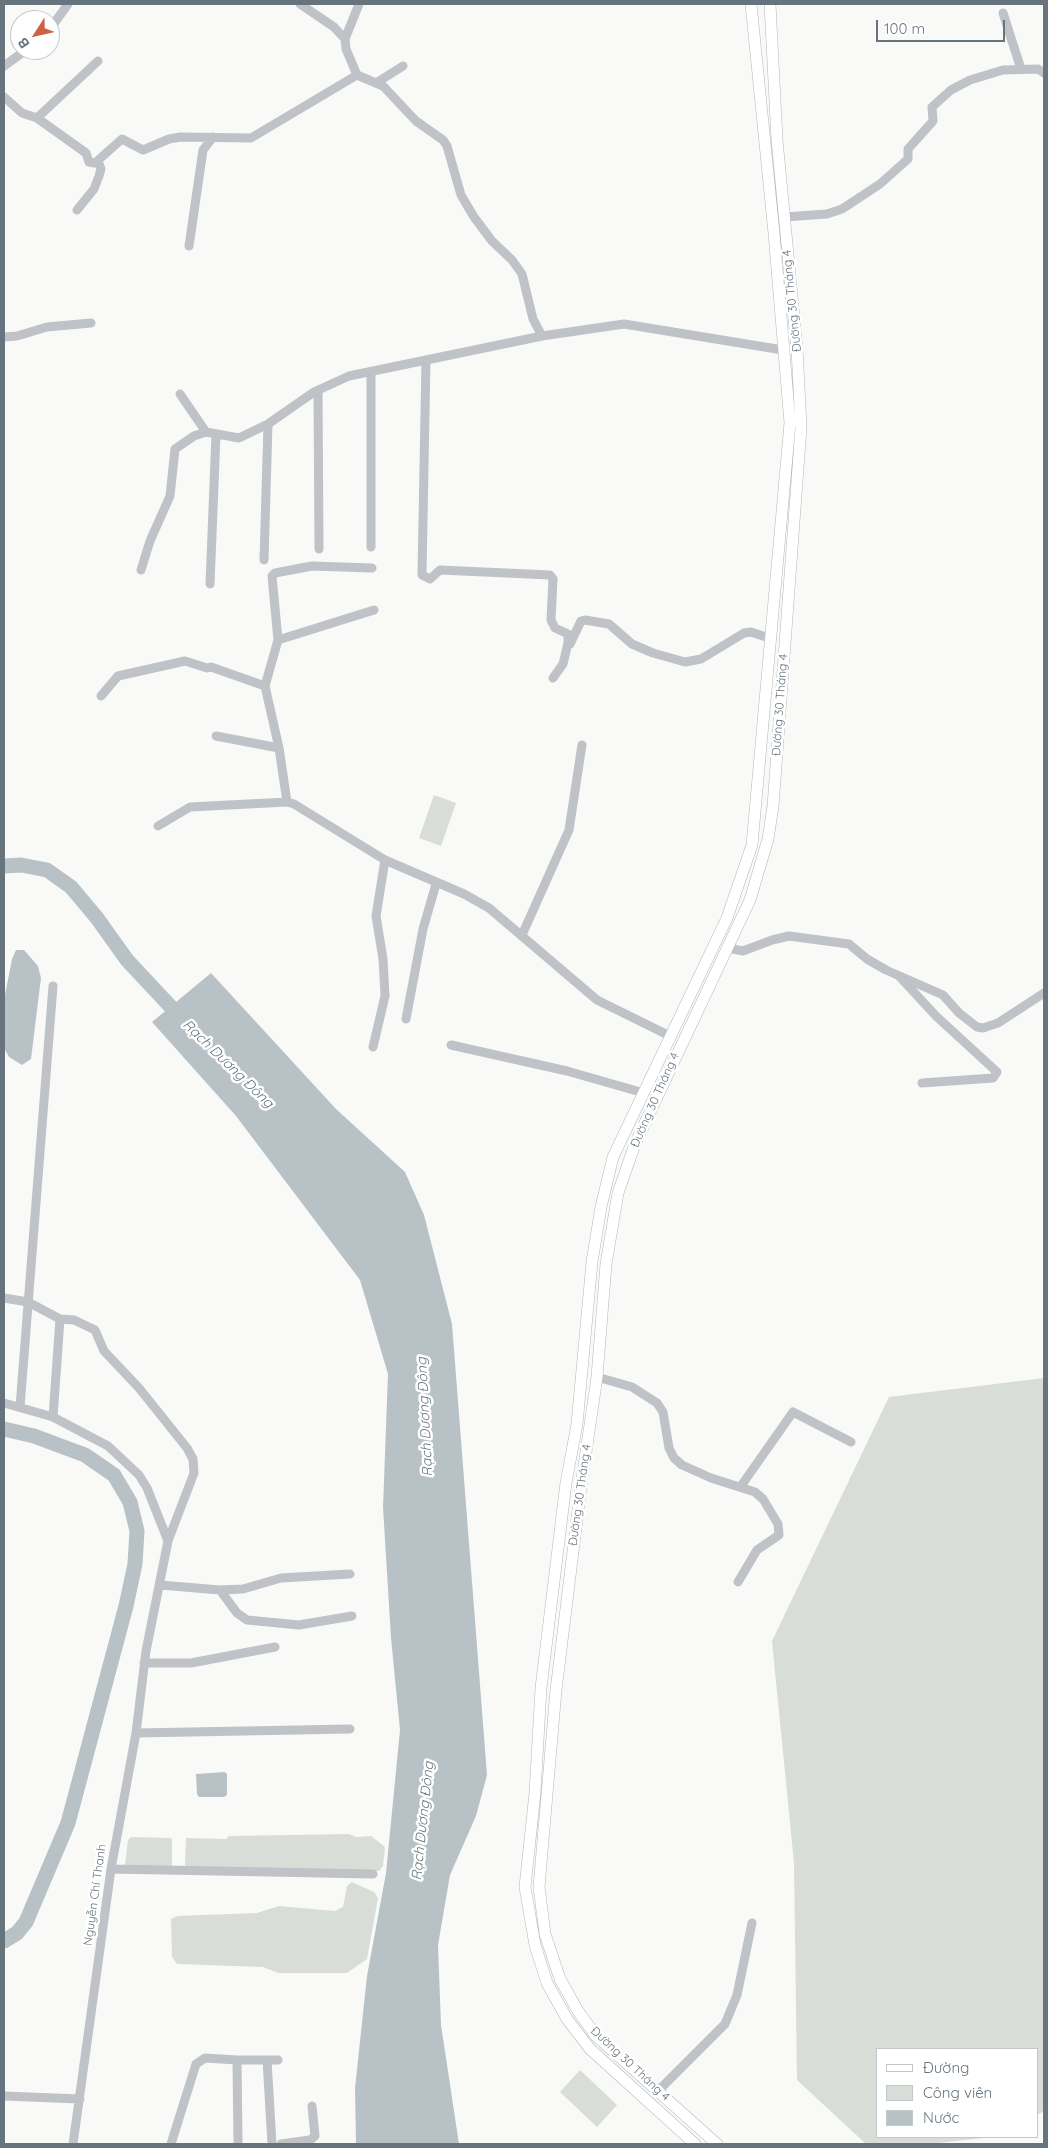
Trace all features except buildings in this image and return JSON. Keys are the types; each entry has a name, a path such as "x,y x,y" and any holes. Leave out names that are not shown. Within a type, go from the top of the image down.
{"main road":[{"name":"Đường 30 Tháng 4","path":"695,2144 588,2045 567,2019 547,1983 535,1945 525,1887 535,1793 541,1688 566,1483 578,1416 592,1262 601,1208 613,1157 726,918 741,882 752,844 757,804 790,423 765,139 754,56 750,4"},
{"name":"Đường 30 Tháng 4","path":"717,2144 596,2036 578,2011 560,1979 546,1934 539,1887 556,1690 581,1486 598,1377 606,1264 618,1193 635,1144 750,900 768,840 773,806 801,427 797,349 784,217 770,4"},
{"path":"754,56 773,58"},
{"path":"783,350 797,349"},
{"path":"768,683 781,684"},
{"path":"757,804 773,806"},
{"path":"670,1036 682,1041"},
{"path":"592,1262 606,1264"},
{"path":"566,1483 581,1486"},
{"path":"541,1688 556,1690"},
{"path":"525,1887 539,1887"},
{"path":"588,2045 596,2036"}],"street":[{"path":"60,15 68,4"},
{"path":"300,4 334,27 345,39 348,55 357,76 376,83 389,92 416,121 438,135 447,146 462,195 474,216 492,241 512,260 522,274 533,319 542,336"},
{"path":"345,39 359,4"},
{"path":"1003,13 1021,70"},
{"path":"38,118 98,61"},
{"path":"376,83 403,66"},
{"path":"784,217 827,214 842,209 880,184 908,158 908,149 931,126 932,107 944,94 992,72 1042,68"},
{"path":"4,97 22,113 38,118 86,153 89,162 98,161 122,139 142,150 169,139 251,138 357,76"},
{"path":"189,246 203,150 213,137"},
{"path":"77,210 94,189 101,168 98,161"},
{"path":"4,337 17,336 55,326 91,323"},
{"path":"141,570 150,541 170,496 175,449 194,436 206,432 239,438 268,424 318,390 349,376 542,336 624,324 783,350"},
{"path":"426,360 422,575 430,578 440,570 550,574 553,579 551,620 554,628 568,634 568,646"},
{"path":"371,372 371,547"},
{"path":"318,390 318,549"},
{"path":"180,394 206,432"},
{"path":"264,560 268,424"},
{"path":"210,584 216,435"},
{"path":"286,802 279,748 265,686 278,640 272,580 275,573 319,566 372,568"},
{"path":"278,640 374,610"},
{"path":"553,678 560,671 568,646 581,621 584,620 609,624 632,644 653,653 685,662 701,659 744,633 751,632 772,639"},
{"path":"102,696 118,676 185,661 207,668 211,667 265,686"},
{"path":"216,736 279,748"},
{"path":"522,934 570,830 582,745"},
{"path":"158,826 190,807 286,802 304,809 385,860 472,899 522,934 597,1000 670,1036"},
{"path":"373,1047 385,996 383,959 376,916 385,860"},
{"path":"406,1019 423,929 436,884"},
{"path":"727,948 743,951 789,936 820,941 838,941 849,944 867,959 899,976 943,995 970,1024 983,1028 998,1023 1044,993"},
{"path":"899,976 930,1009 997,1072 993,1078 922,1083"},
{"path":"20,1407 53,986"},
{"path":"451,1045 568,1071 644,1093"},
{"name":"Nguyễn Chí Thanh","path":"4,1298 28,1302 60,1320 74,1320 95,1330 104,1351 139,1388 187,1448 193,1459 194,1473 168,1541 146,1651 136,1733 111,1869 73,2144"},
{"path":"52,1417 60,1320"},
{"path":"598,1377 632,1387 657,1403 663,1412 669,1448 674,1458 682,1465 710,1478 741,1486 755,1492 763,1499 780,1531 778,1535 758,1550 738,1582"},
{"path":"4,1403 52,1417 108,1446 139,1476 152,1498 168,1541"},
{"path":"741,1486 792,1412 851,1442"},
{"path":"160,1585 220,1590 242,1588 281,1578 350,1574"},
{"path":"220,1590 237,1613 247,1620 299,1624 352,1616"},
{"path":"144,1663 192,1663 275,1647"},
{"path":"136,1733 350,1729"},
{"path":"111,1869 373,1874"},
{"path":"658,2091 724,2024 737,1995 752,1923"},
{"path":"171,2144 199,2060 205,2058 278,2060"},
{"path":"237,2060 238,2144"},
{"path":"266,2060 272,2144"},
{"path":"4,2096 80,2099"},
{"path":"281,2144 310,2140 315,2136 312,2106"}],"green space":[{"path":"434,795 456,803 441,846 419,838"},
{"path":"1044,1378 1044,2111 1038,2114 1038,2048 876,2048 876,2138 983,2138 929,2144 866,2144 797,2080 794,1863 772,1641 889,1397"},
{"path":"349,1834 356,1837 371,1836 385,1847 383,1866 379,1871 191,1869 185,1865 186,1838 226,1839 229,1836"},
{"path":"131,1837 172,1839 172,1867 125,1865 128,1840"},
{"path":"352,1882 374,1892 378,1898 367,1959 347,1973 278,1973 263,1967 177,1964 172,1957 171,1919 177,1916 257,1913 279,1906 335,1911 343,1907 347,1886"},
{"path":"580,2070 617,2105 597,2127 560,2092"}],"water":[{"path":"16,950 24,950 38,966 41,978 31,1059 22,1065 9,1057 4,1048 4,1000 12,959"},
{"path":"211,973 336,1109 405,1172 424,1215 452,1324 487,1775 476,1816 450,1875 438,1945 441,2025 459,2144 356,2144 355,2088 367,1976 386,1873 400,1730 391,1638 383,1507 388,1374 360,1280 236,1116 152,1022"},
{"path":"225,1772 227,1774 227,1795 224,1797 199,1797 197,1794 196,1774"}],"waterway":[{"name":"Rạch Dương Đông","path":"4,866 21,865 47,870 71,887 97,918 127,960 184,1021"},
{"name":"Rạch Dương Đông","path":"4,1429 34,1436 85,1455 114,1475 130,1502 137,1531 135,1564 126,1606 68,1823 26,1922 17,1933 4,1941"}]}
